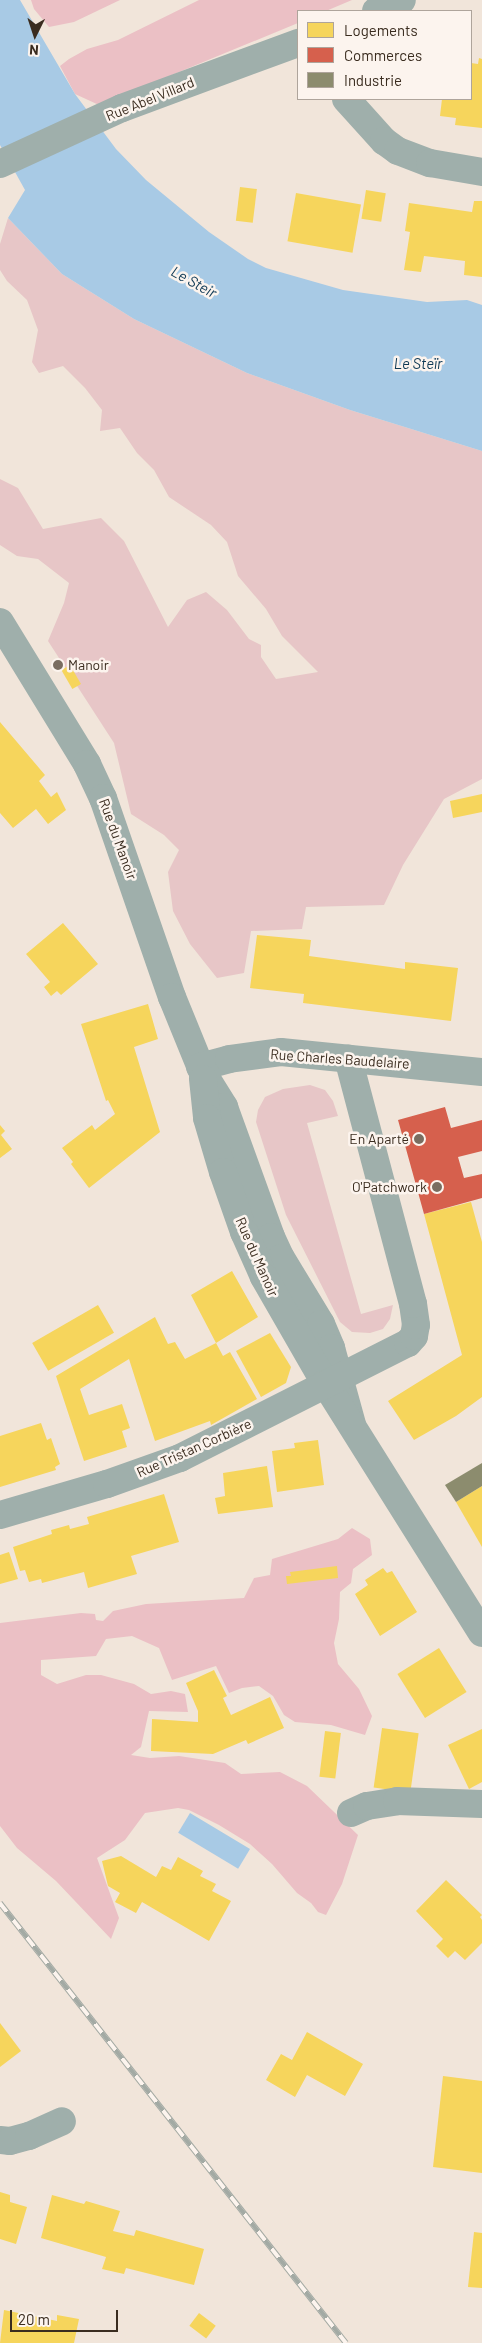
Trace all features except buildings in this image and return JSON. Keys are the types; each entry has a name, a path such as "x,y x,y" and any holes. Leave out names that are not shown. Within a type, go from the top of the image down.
{"street":[{"path":"378,10 402,0"},
{"name":"Rue Abel Villard","path":"1,165 130,105 297,43"},
{"path":"347,100 384,141 398,151 430,163 482,172"},
{"name":"Rue du Manoir","path":"0,622 83,757 103,798 172,996 202,1070 207,1118 223,1172 244,1232 264,1278 332,1380 352,1424 482,1633"},
{"name":"Rue Charles Baudelaire","path":"202,1070 261,1053 300,1053 482,1072"},
{"name":"Rue Tristan Corbière","path":"0,1515 108,1484 155,1468 218,1440 332,1380 408,1343 414,1336 416,1325 413,1304 348,1058"},
{"path":"351,1813 367,1806 397,1801 482,1804"},
{"path":"0,2140 29,2136 62,2121"}],"shaded area":[{"path":"31,0 120,0 74,22 49,27 34,9"},
{"path":"199,0 352,0 328,10 297,10 297,23 99,105 75,94 60,66 87,49 118,40"},
{"path":"8,218 62,274 134,319 247,373 350,410 482,451 482,779 444,799 403,865 384,905 306,907 302,929 251,931 244,973 217,978 190,944 173,911 168,872 179,850 164,835 131,814 114,743 48,641 64,603 69,583 38,559 17,556 0,545 0,479 18,488 43,529 101,518 124,541 168,627 187,600 206,592 227,610 249,639 261,645 261,657 276,679 318,672 282,636 266,609 238,576 227,542 211,525 169,497 154,470 137,453 120,428 100,431 102,410 85,388 63,366 39,373 32,362 38,330 27,300 7,281 0,270 0,244"},
{"path":"310,1085 325,1090 333,1101 338,1116 307,1123 361,1314 393,1305 390,1319 383,1329 370,1333 352,1332 340,1322 286,1215 256,1122 258,1110 265,1097 283,1089"},
{"path":"352,1528 370,1539 372,1555 353,1569 351,1583 340,1592 339,1619 334,1643 338,1664 359,1689 372,1716 365,1735 331,1725 295,1722 284,1715 273,1696 259,1686 242,1688 229,1693 216,1666 172,1680 159,1648 132,1636 106,1639 96,1656 41,1660 41,1675 57,1684 86,1675 101,1675 134,1684 151,1694 171,1691 185,1694 188,1712 149,1711 141,1747 131,1755 150,1758 179,1756 225,1763 241,1774 280,1772 307,1786 358,1835 342,1884 326,1915 318,1912 311,1903 297,1893 272,1864 250,1844 219,1825 189,1810 178,1808 145,1813 125,1840 97,1858 119,1918 111,1939 56,1881 17,1848 0,1826 0,1623 81,1613 95,1614 96,1620 103,1621 113,1611 146,1604 244,1598 254,1578 270,1575 272,1559 338,1539"}],"water":[{"name":"Le Steïr","path":"0,0 20,0 75,94 116,149 146,180 209,232 248,259 266,268 343,290 427,302 467,300 482,305 482,451 350,410 247,373 134,319 62,274 8,218 25,190 0,145"},
{"path":"190,1813 250,1849 238,1869 178,1833"}],"railway":[{"path":"0,1903 346,2343"}],"place":[{"name":"Manoir","path":"58,665"},
{"name":"En Aparté","path":"419,1139"},
{"name":"O'Patchwork","path":"437,1187"}],"water label":[{"name":"Le Steir","path":"194,282"}]}
